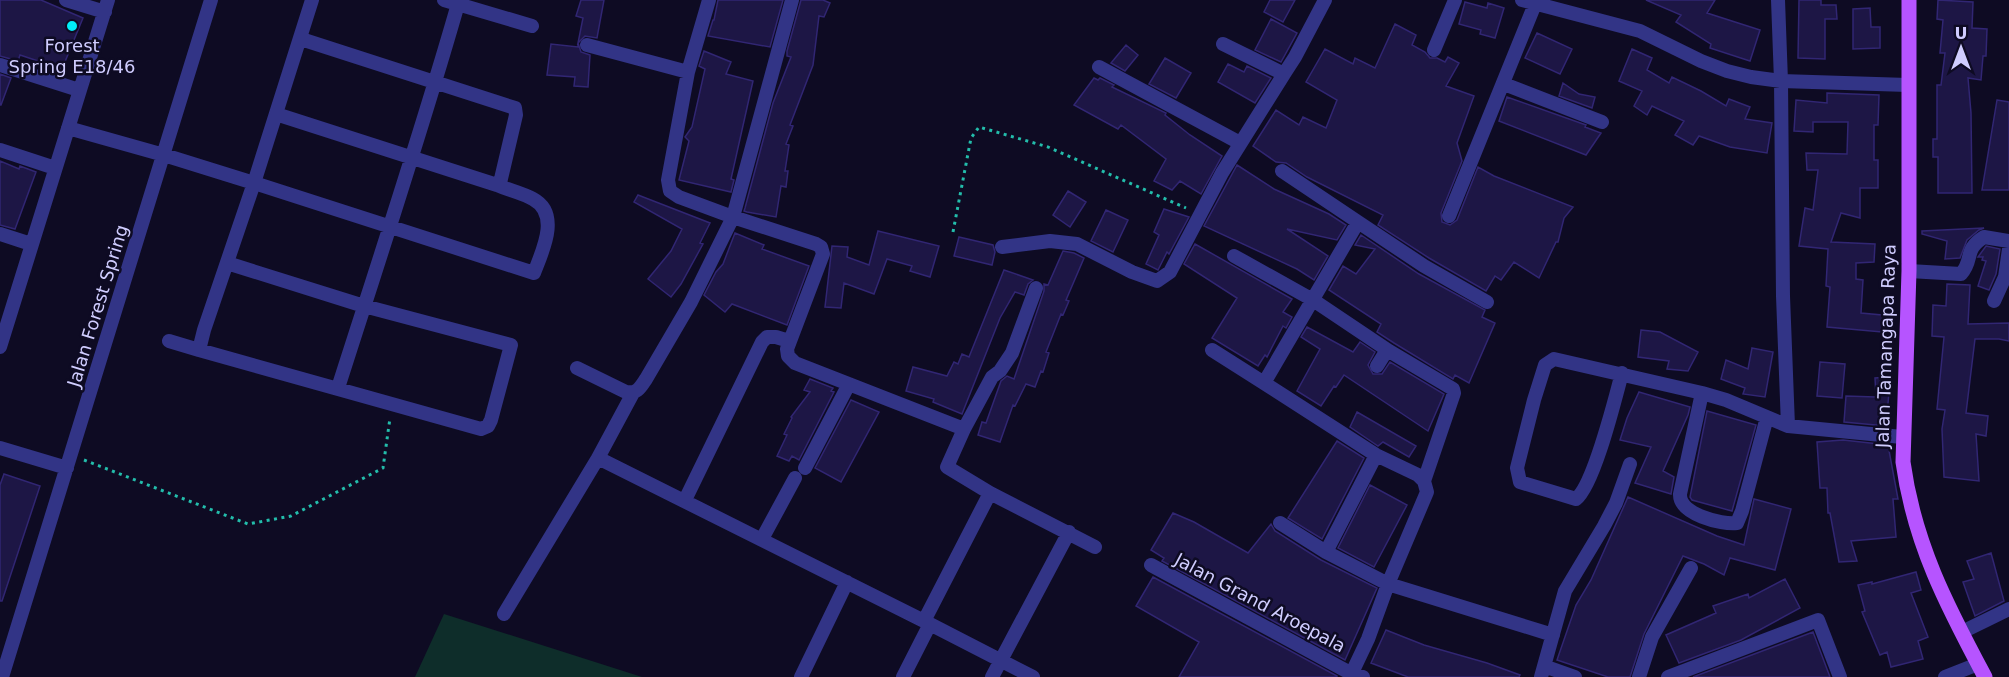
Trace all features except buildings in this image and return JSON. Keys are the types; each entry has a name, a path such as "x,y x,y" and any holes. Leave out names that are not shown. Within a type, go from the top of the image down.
{"main road":[{"name":"Jalan Tamangapa Raya","path":"1909,0 1909,271 1903,462 1907,492 1922,545 1932,570 1982,670"}],"street":[{"path":"0,347 4,317 56,168 106,6 66,0"},
{"name":"Jalan Forest Spring","path":"2,677 211,0"},
{"path":"199,350 312,0"},
{"path":"444,0 532,26"},
{"path":"709,0 688,72 668,180 670,191 679,198 821,247 823,254 789,340 788,356 795,363 964,429"},
{"path":"504,614 598,458 633,393 642,385 685,312 734,217 792,0"},
{"path":"1002,247 1050,241 1077,244 1132,272 1157,281 1170,272 1199,214 1240,143 1295,57 1325,0"},
{"path":"1434,50 1455,0"},
{"path":"1778,0 1783,296 1788,426"},
{"path":"1449,216 1504,84 1529,2 1564,6 1640,31 1727,71 1781,81 1908,85"},
{"path":"338,388 412,158 458,4"},
{"path":"301,39 515,108 516,115 500,183 497,186"},
{"path":"1223,44 1284,74"},
{"path":"587,45 688,72"},
{"path":"0,65 80,90"},
{"path":"1099,67 1240,143"},
{"path":"1504,84 1602,122"},
{"path":"68,128 254,183 534,273 547,234 548,219 544,207 534,199 276,114"},
{"path":"0,150 56,168"},
{"path":"1282,171 1424,266 1487,302"},
{"path":"1264,383 1358,222"},
{"path":"0,234 31,244"},
{"path":"1909,271 1961,274 1967,267 1968,253 1974,243 1984,237 2009,241"},
{"path":"1994,301 2005,276 2009,249"},
{"path":"1234,256 1313,300 1387,350 1377,366"},
{"path":"169,340 481,429 488,426 511,345 364,306 227,263"},
{"path":"1036,288 1012,353 1000,371 992,377 947,467 990,493 1095,547"},
{"path":"685,500 762,342 767,337 789,340"},
{"path":"1212,350 1376,455 1418,475 1424,481"},
{"name":"Jalan Grand Aroepala","path":"1151,565 1355,676 1388,584 1426,492 1424,481 1453,389 1387,350"},
{"path":"1622,373 1592,472 1581,496 1576,499 1567,498 1520,482 1518,468 1534,400 1545,365 1554,358 1622,373 1702,393 1726,400 1788,426 1902,437"},
{"path":"577,368 626,392 633,393"},
{"path":"762,539 849,384"},
{"path":"1702,393 1680,499 1687,510 1717,521 1737,523 1767,417"},
{"path":"0,448 69,462"},
{"path":"1326,552 1376,455"},
{"path":"598,458 1033,676"},
{"path":"1575,677 1543,671 1565,591 1616,503 1630,464"},
{"path":"903,677 927,622 990,493"},
{"path":"1280,523 1326,552 1388,584 1553,635"},
{"path":"992,677 1069,532"},
{"path":"1643,676 1655,629 1691,567"},
{"path":"801,677 847,582"},
{"path":"1962,632 2009,609"},
{"path":"1668,677 1818,620 1840,677"},
{"path":"1945,677 1982,670"}],"path":[{"path":"952,232 971,138 979,127 1048,147 1199,214"},
{"path":"69,462 248,524 291,516 383,468 392,404"}],"green space":[{"path":"444,614 642,677 415,677"}],"place":[{"name":"Forest Spring E18/46","path":"72,26"}]}
